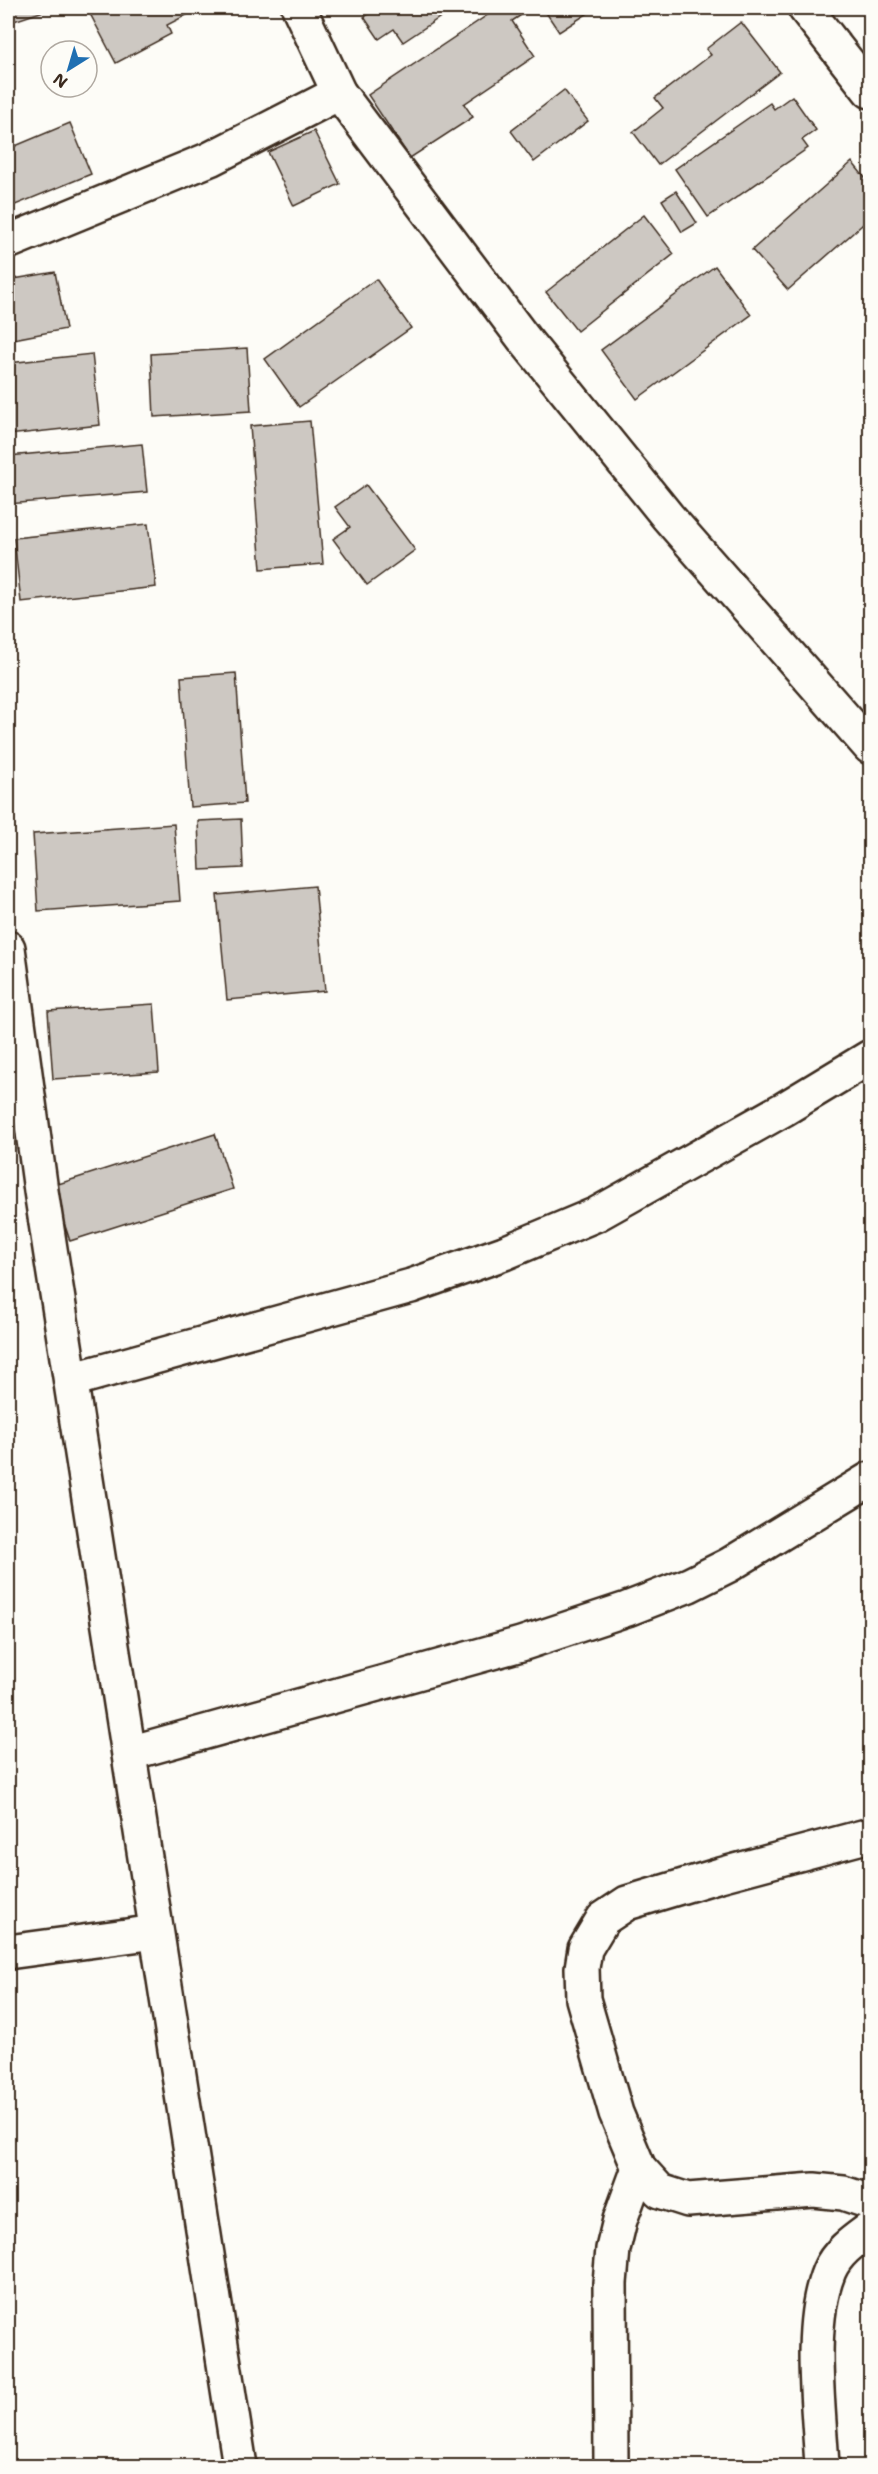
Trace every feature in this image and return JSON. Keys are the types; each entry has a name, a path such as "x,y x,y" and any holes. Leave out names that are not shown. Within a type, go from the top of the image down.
{"street":[{"path":"299,8 339,93 524,339 668,518 870,747"},
{"path":"805,8 870,91"},
{"path":"8,242 210,159 339,93"},
{"path":"8,948 41,1191 240,2466"},
{"path":"71,1380 411,1286 504,1253 597,1214 784,1109 870,1057"},
{"path":"130,1753 520,1644 627,1609 690,1585 729,1565 795,1527 870,1479"},
{"path":"870,1835 720,1875 627,1903 603,1919 585,1949 582,1968 583,1999 616,2113 639,2168 660,2191 688,2200 814,2190 843,2193 870,2202"},
{"path":"8,1952 156,1932"},
{"path":"611,2466 610,2283 613,2249 620,2220 639,2168"},
{"path":"822,2466 817,2370 821,2300 830,2269 848,2244 870,2229"}],"building":[{"path":"8,8 49,8 50,9 8,23"},
{"path":"87,8 200,8 167,25 171,34 116,63"},
{"path":"379,8 454,8 403,42 394,29 379,39 364,17"},
{"path":"498,8 532,8 512,21 535,56 464,104 473,117 410,158 368,95"},
{"path":"543,8 596,8 559,32"},
{"path":"741,22 780,72 658,165 633,132 663,108 655,98 711,55 706,49"},
{"path":"564,90 588,121 534,162 511,131"},
{"path":"792,96 816,130 802,140 808,148 708,217 675,169 770,103 774,109"},
{"path":"70,123 91,174 8,208 8,149"},
{"path":"314,131 340,184 294,206 268,152"},
{"path":"852,162 870,184 870,218 788,290 752,250"},
{"path":"676,191 697,223 682,232 662,200"},
{"path":"644,215 674,254 577,331 546,292"},
{"path":"715,266 751,315 637,399 601,350"},
{"path":"55,272 66,329 8,340 8,280"},
{"path":"376,279 411,328 299,407 265,359"},
{"path":"247,348 251,411 154,417 151,354"},
{"path":"92,354 100,425 8,435 8,363"},
{"path":"310,421 323,564 261,569 250,426"},
{"path":"142,444 147,492 8,504 8,456"},
{"path":"366,485 415,550 367,585 333,539 350,527 335,507"},
{"path":"148,524 156,587 21,602 14,538"},
{"path":"236,673 245,803 190,807 181,677"},
{"path":"241,819 243,868 200,870 198,821"},
{"path":"174,824 180,901 38,911 33,834"},
{"path":"315,886 325,991 227,1000 217,895"},
{"path":"154,1004 159,1072 53,1079 48,1011"},
{"path":"215,1134 233,1189 70,1241 52,1186"}]}
